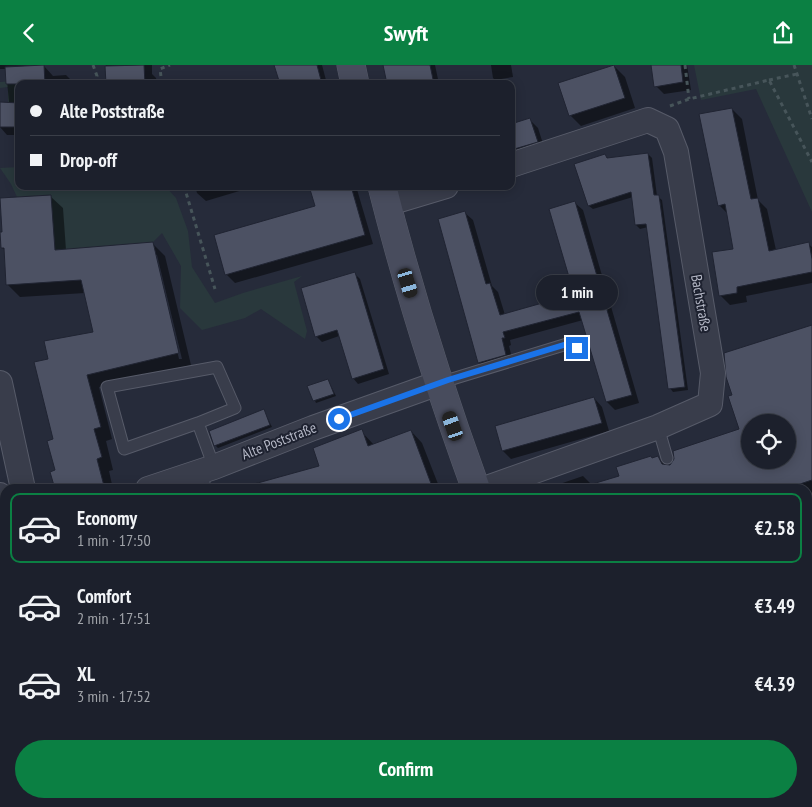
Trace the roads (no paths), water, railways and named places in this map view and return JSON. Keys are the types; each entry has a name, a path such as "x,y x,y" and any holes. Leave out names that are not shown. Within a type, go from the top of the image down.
{"street":[{"path":"351,65 354,80"},
{"name":"Bachstraße","path":"498,484 658,427 710,404 713,373 676,152 667,129 648,120 515,164"},
{"path":"418,190 384,195 439,383 474,484"},
{"path":"0,383 22,484"},
{"name":"Alte Poststraße","path":"169,484 207,475 313,427 439,383"}],"lane":[{"path":"439,383 567,344 577,348 581,353"},
{"path":"217,367 234,408 198,423 124,449 107,387 217,367"},
{"path":"198,423 207,475"},
{"path":"658,427 667,458"}]}
